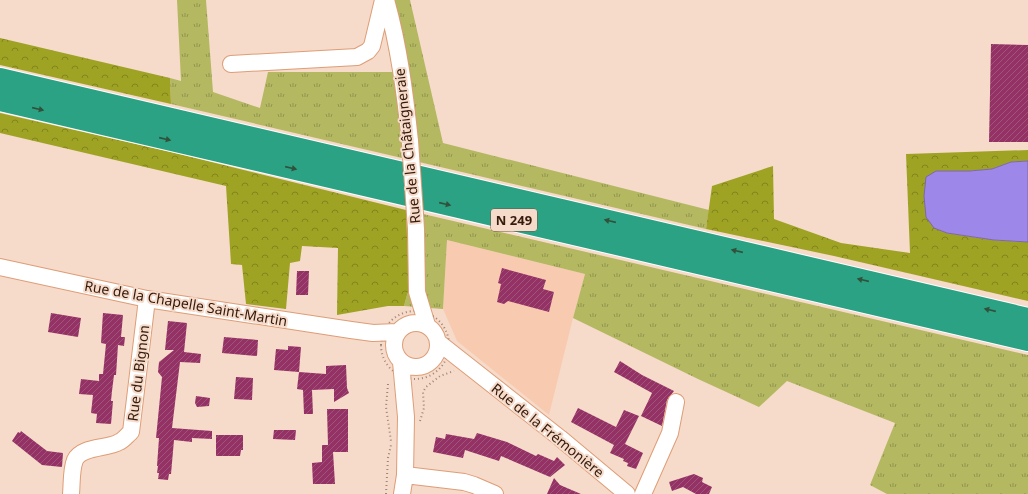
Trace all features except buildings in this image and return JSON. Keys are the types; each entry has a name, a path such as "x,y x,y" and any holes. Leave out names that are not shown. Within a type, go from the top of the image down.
{"highway":[{"name":"N 249","path":"0,79 1028,319"},
{"name":"N 249","path":"0,100 1028,340"}],"street":[{"path":"231,64 357,57 368,51 372,46 383,0"},
{"name":"Rue de la Châtaigneraie","path":"386,0 392,22 405,94 416,229 417,292 394,338 414,367"},
{"name":"Rue de la Chapelle Saint-Martin","path":"0,267 147,299 400,326"},
{"name":"Rue du Bignon","path":"71,494 75,460 79,454 90,450 119,449 131,432 147,299"},
{"name":"Rue de la Châtaigneraie","path":"400,326 432,330 436,335 414,367 406,417 402,494"},
{"name":"Rue de la Frémonière","path":"414,367 468,366 560,438 627,494"},
{"path":"643,494 670,433 676,402"},
{"path":"404,474 464,482 495,494"}],"path":[{"path":"386,494 388,458 391,441 386,407 388,394 414,367 449,338 444,327 434,316 400,326 387,325 399,314 400,326 381,352 414,367 435,379"},
{"path":"418,425 424,408 424,392 426,387 440,376 468,366"}],"shaded area":[{"path":"1028,161 1028,242 994,240 947,233 934,228 926,217 924,196 926,177 936,171 970,171 992,169 1011,162"},
{"path":"447,240 585,274 549,415 457,341 443,309"}],"green space":[{"path":"177,0 206,0 213,92 260,108 268,72 393,72 379,0 410,0 443,143 709,210 706,229 171,104 170,78 181,81"},
{"path":"0,38 170,78 171,104 0,65"},
{"path":"0,113 171,152 406,210 409,288 404,306 388,306 337,315 338,248 302,246 300,261 290,263 286,309 246,304 242,265 231,264 226,186 0,133"},
{"path":"1028,150 1028,161 1011,162 992,169 970,171 926,217 935,228 947,233 993,240 1028,242 1028,301 834,256 706,229 712,186 773,166 774,219 841,243 910,253 906,154"},
{"path":"406,210 1028,355 1028,494 887,494 870,485 895,423 787,381 759,407 698,379 573,318 585,274 447,240 443,309 404,306 409,288"}]}
